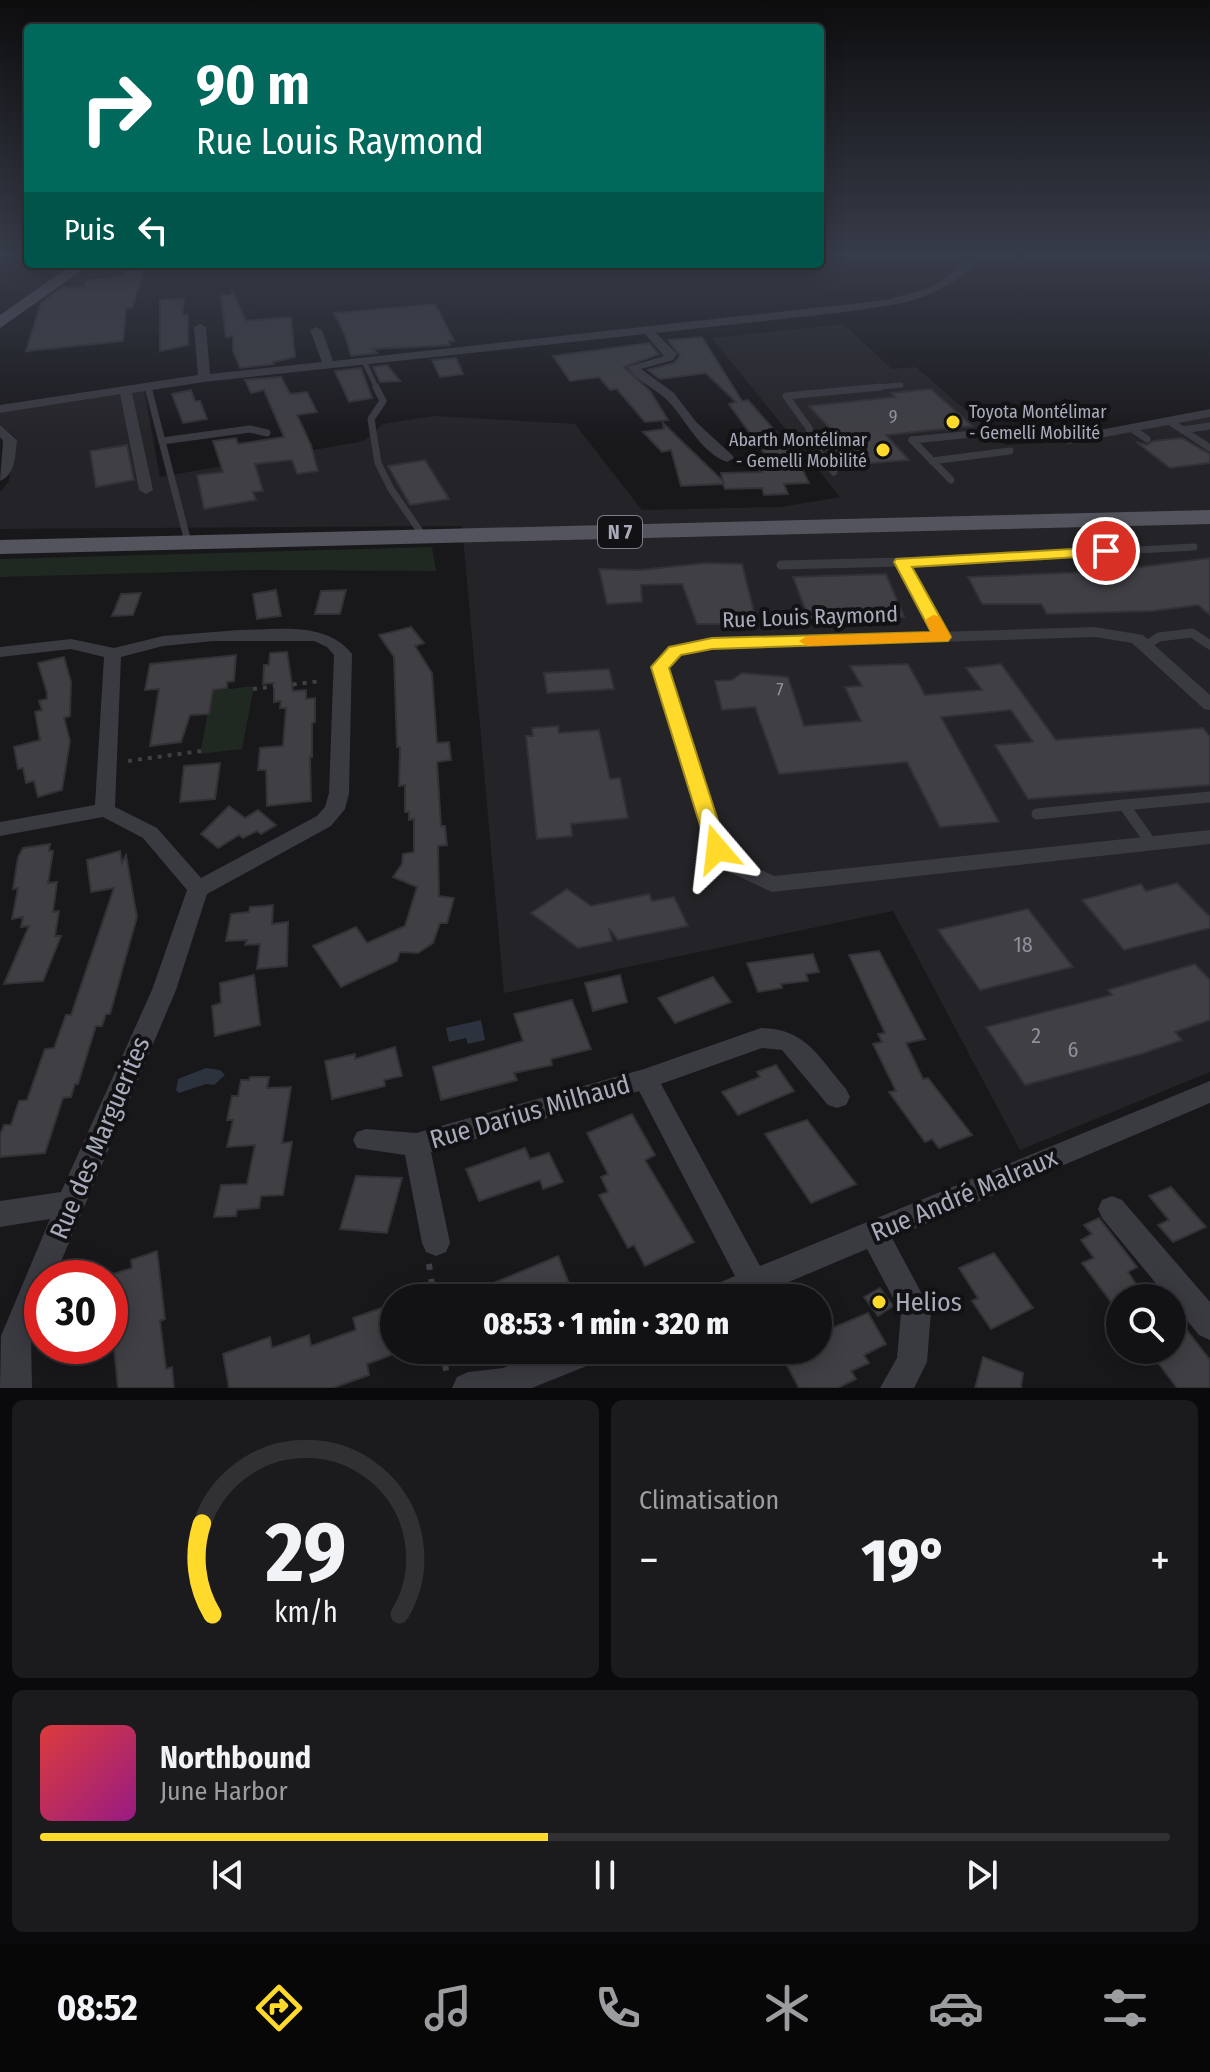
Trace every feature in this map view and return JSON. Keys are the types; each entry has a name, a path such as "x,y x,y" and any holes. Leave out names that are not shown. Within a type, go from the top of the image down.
{"main road":[{"name":"N 7","path":"0,547 1210,517"}],"street":[{"path":"0,409 204,378 748,319"},
{"path":"200,327 204,378"},
{"path":"316,330 329,365"},
{"path":"648,331 671,354 669,358 633,367 642,378 670,396 691,425 727,458"},
{"path":"125,390 146,490"},
{"path":"1068,440 1210,413"},
{"path":"0,429 10,440 6,470 0,477"},
{"name":"Rue Louis Raymond","path":"1210,705 1137,639 1095,632 712,644 675,651 660,667 717,849 728,863 772,884 1210,837"},
{"path":"0,652 70,643 91,644 113,654 146,641 184,637 317,636 333,643 343,654 344,678 339,793 335,809 324,821 198,889 150,833 105,810 0,829"},
{"path":"105,810 113,654"},
{"name":"Rue des Marguerites","path":"16,1388 16,1336 70,1203 164,990 198,889"},
{"name":"Rue Darius Milhaud","path":"366,1140 416,1145 645,1079 761,1038 776,1038 791,1043 837,1097"},
{"name":"Rue Darius Milhaud","path":"645,1079 754,1283"},
{"name":"Rue André Malraux","path":"754,1283 1210,1092"},
{"name":"Rue Darius Milhaud","path":"416,1145 436,1243"},
{"path":"0,1214 70,1203"},
{"path":"1112,1209 1210,1325"},
{"path":"874,1233 916,1311 912,1362 896,1388"},
{"path":"468,1388 501,1386 554,1364"}],"lane":[{"path":"364,361 383,401 371,419 378,463 391,489 424,537"},
{"path":"834,472 811,442 809,428 786,396 901,385"},
{"path":"148,386 188,542"},
{"path":"1169,421 1210,448"},
{"path":"1183,430 1209,426"},
{"path":"1131,428 1147,439"},
{"path":"162,441 250,429 267,433"},
{"path":"951,480 912,440 984,433"},
{"path":"932,461 1010,451"},
{"path":"781,565 1194,547"},
{"path":"902,562 942,637"},
{"path":"1145,646 1159,637 1192,633 1210,645"},
{"path":"1037,814 1210,797"},
{"path":"1124,805 1151,843"}],"path":[{"path":"253,689 344,678"},
{"path":"107,764 201,751"},
{"path":"432,1284 429,1264 436,1243"},
{"path":"445,1364 451,1388"}],"shaded area":[{"path":"843,324 892,369 916,367 1006,445 1075,441 1210,413 1210,1072 1020,1150 893,911 504,993 462,526 0,529 0,492 9,481 16,438 0,425 0,413 144,389 160,477 364,441 383,424 434,416 575,424 642,510 781,507 840,497 712,338"},
{"path":"432,547 436,571 255,570 0,577 0,559"},
{"path":"254,686 242,749 200,754 212,691"}],"water":[{"path":"481,1020 485,1040 468,1044 466,1038 449,1042 446,1028"},
{"path":"206,1068 220,1070 225,1075 214,1085 206,1084 179,1093 176,1090 178,1079"}],"building":[{"path":"36,319 125,319 123,341 26,351"},
{"path":"160,319 188,319 188,345 160,351"},
{"path":"224,319 291,319 295,357 274,364 240,368 233,351 233,336 226,337"},
{"path":"337,319 443,319 454,341 448,341 450,345 373,349 377,353 351,356"},
{"path":"702,337 742,401 748,400 792,447 809,483 784,484 788,494 764,495 762,488 725,489 723,484 681,486 671,450 662,452 643,432 664,429 663,423 723,481 721,473 761,472 750,459 767,457 729,404 736,402 706,373 660,379 648,370 674,363 680,356 668,340"},
{"path":"649,343 659,354 624,367 650,391 668,420 645,422 617,389 610,390 599,377 570,381 553,356"},
{"path":"456,358 463,374 440,377 432,360"},
{"path":"387,365 400,381 380,382 373,367"},
{"path":"361,368 372,398 349,402 335,371"},
{"path":"281,377 290,394 307,392 317,412 297,415 311,445 318,471 297,474 292,460 255,464 263,491 253,492 256,500 204,509 197,475 223,472 213,441 236,438 238,444 284,437 264,390 251,393 245,380"},
{"path":"931,389 972,426 886,435 909,460 838,466 820,443 841,440 809,406 895,397 891,393"},
{"path":"191,390 195,401 200,401 207,419 183,423 172,394"},
{"path":"1182,438 1210,454 1210,463 1170,468 1136,442 1147,445 1153,441"},
{"path":"127,445 134,480 96,487 90,451"},
{"path":"425,460 449,499 410,505 388,466"},
{"path":"1210,558 1210,615 1198,605 1153,611 1047,614 1041,604 982,604 968,577 1110,571"},
{"path":"705,563 742,564 757,624 697,624 682,584 641,585 642,602 607,604 599,569 640,570"},
{"path":"886,574 904,617 809,619 793,577"},
{"path":"276,590 281,616 257,619 253,594"},
{"path":"346,590 340,614 315,614 321,591"},
{"path":"141,593 133,615 112,616 121,594"},
{"path":"411,627 424,643 415,646 432,673 437,743 449,742 451,760 437,762 441,826 445,826 447,845 438,846 439,896 454,898 447,923 440,923 433,943 418,953 400,952 397,961 341,987 313,946 356,927 367,943 405,926 417,887 393,877 402,864 403,854 414,852 414,819 409,820 409,812 405,812 405,785 399,786 400,747 397,747 394,657 379,635"},
{"path":"287,652 293,691 306,690 306,699 315,698 310,757 311,801 267,806 266,770 258,770 260,748 283,746 286,708 280,708 281,701 274,702 274,683 263,684 264,665 269,665 270,653"},
{"path":"236,655 234,681 227,682 227,688 213,690 209,714 190,715 181,742 150,746 159,689 145,690 150,664"},
{"path":"64,657 71,682 70,716 64,718 70,741 62,790 38,797 34,781 26,783 23,768 18,769 14,747 40,740 35,712 42,710 39,701 47,699 47,693 38,663"},
{"path":"908,664 925,695 982,690 966,668 1001,664 1056,740 1203,728 1210,737 1210,785 1028,799 995,745 1033,742 1011,710 941,717 999,822 940,827 907,762 779,774 755,707 722,710 715,681 732,680 742,673 788,677 804,726 861,721 845,687 862,686 850,666"},
{"path":"609,669 614,689 547,693 544,673"},
{"path":"558,726 559,733 599,730 610,779 620,778 628,818 571,824 572,836 537,839 526,736 533,736 532,728"},
{"path":"220,763 215,799 180,802 184,766"},
{"path":"229,806 245,818 258,810 276,825 261,834 257,831 243,838 239,835 218,848 201,834"},
{"path":"50,844 49,851 53,851 48,883 57,882 53,912 59,911 55,936 61,936 43,981 4,984 29,926 21,927 23,917 12,919 18,888 13,889 18,857 23,848"},
{"path":"120,851 122,863 126,855 137,917 110,1014 106,1014 102,1026 96,1026 78,1084 75,1084 71,1097 63,1098 45,1153 0,1157 0,1135 4,1125 11,1125 19,1101 27,1100 45,1049 54,1048 66,1015 71,1015 114,888 91,892 87,860"},
{"path":"1177,883 1210,917 1210,928 1124,950 1082,900 1141,884 1146,891"},
{"path":"567,889 591,906 649,894 652,901 674,897 688,926 618,940 609,928 612,941 578,948 531,913"},
{"path":"273,905 272,924 288,922 287,966 257,969 260,944 245,945 247,940 226,941 231,914 249,912 250,907"},
{"path":"1028,909 1073,967 980,990 938,930"},
{"path":"879,951 925,1039 906,1043 923,1079 928,1078 972,1135 939,1148 932,1139 925,1142 889,1092 896,1091 873,1044 882,1042 878,1034 885,1033 849,955"},
{"path":"813,954 819,972 806,974 808,981 781,984 782,988 758,992 747,963"},
{"path":"1195,964 1210,980 1210,1020 1175,1032 1182,1040 1141,1054 1025,1085 986,1027 1112,995 1108,990"},
{"path":"254,975 260,1025 215,1036 212,1006 221,1003 220,983"},
{"path":"620,975 627,1002 593,1011 585,983"},
{"path":"713,977 731,1002 675,1023 658,998"},
{"path":"572,1000 591,1049 551,1059 552,1065 514,1073 517,1080 441,1100 433,1067 523,1041 514,1014"},
{"path":"395,1047 402,1076 384,1080 385,1086 332,1099 325,1061 355,1054 355,1059"},
{"path":"776,1065 794,1091 738,1115 722,1092 760,1077 757,1072"},
{"path":"250,1077 269,1077 267,1088 291,1087 282,1143 292,1142 283,1195 261,1196 259,1208 237,1210 236,1216 214,1217 221,1185 247,1184 255,1145 227,1147 233,1120 227,1120 232,1096 238,1096 241,1080 249,1080"},
{"path":"632,1114 655,1155 645,1160 694,1242 645,1266 634,1245 628,1248 599,1195 608,1192 601,1177 608,1174 587,1133"},
{"path":"807,1120 856,1184 811,1203 765,1134"},
{"path":"525,1148 530,1159 549,1153 563,1182 543,1189 540,1180 479,1201 466,1169"},
{"path":"356,1176 402,1178 387,1233 340,1229"},
{"path":"1171,1187 1206,1227 1173,1242 1158,1225 1169,1220 1149,1196"},
{"path":"1099,1218 1137,1267 1128,1272 1136,1284 1106,1284 1106,1295 1082,1263 1094,1258 1081,1240 1092,1234 1084,1225"},
{"path":"157,1251 165,1319 160,1321 166,1369 172,1367 174,1388 118,1388 116,1364 128,1364 128,1269 132,1268 131,1260"},
{"path":"994,1253 1033,1308 991,1329 972,1301 978,1298 959,1268"},
{"path":"558,1256 569,1284 491,1284"},
{"name":"Helios","path":"880,1288 893,1306 878,1316 864,1297"},
{"path":"380,1309 380,1359 367,1364 369,1375 333,1388 229,1388 223,1354 270,1337 272,1348 309,1335 311,1346 356,1330 353,1318"},
{"path":"868,1313 886,1344 864,1355 869,1363 851,1371 856,1379 838,1388 799,1388 786,1364 832,1364 832,1328"},
{"path":"1186,1329 1210,1360 1210,1388 1177,1388 1159,1364 1186,1364"},
{"path":"983,1357 1023,1373 1021,1388 975,1388"}],"slow traffic":[{"path":"807,641 942,637 933,620"}],"place":[{"name":"Toyota Montélimar - Gemelli Mobilité","path":"953,422"},
{"name":"Abarth Montélimar - Gemelli Mobilité","path":"883,450"},
{"name":"Helios","path":"879,1302"}],"route":[{"path":"717,849 660,667 675,651 712,644 942,637 902,562 1106,551"}]}
